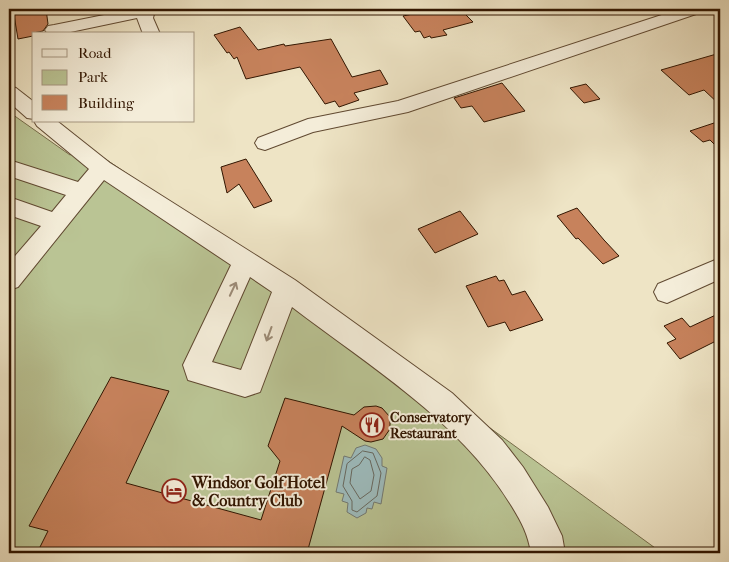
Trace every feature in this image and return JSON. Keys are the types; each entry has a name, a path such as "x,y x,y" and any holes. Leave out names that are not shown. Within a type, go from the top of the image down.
{"street":[{"path":"265,143 308,126 401,107 696,9"},
{"path":"54,30 152,10"},
{"path":"151,32 145,18 152,10"},
{"path":"9,92 32,111"},
{"path":"45,122 102,168 286,288 442,403 468,425 496,457 537,518 545,536 548,553"},
{"path":"9,168 82,192"},
{"path":"13,269 57,222 102,168"},
{"path":"9,206 57,222"},
{"path":"245,261 197,364 198,371 245,384 250,383 286,288"},
{"path":"667,292 720,268"}],"green space":[{"path":"9,112 70,155 86,146 303,292 662,553 9,553"}],"water":[{"path":"365,445 376,449 382,458 382,466 387,468 381,504 374,502 372,509 367,508 366,513 357,518 347,512 348,503 342,501 344,494 336,492 344,456 351,458 356,448"}],"building":[{"path":"13,9 46,9 48,24 43,31 32,32 32,36 18,39"},
{"path":"442,9 445,12 460,9 473,22 443,30 447,35 424,38 420,31 415,32 403,16"},
{"path":"240,27 258,50 284,44 285,46 331,39 352,77 380,70 388,84 354,93 359,100 339,107 335,101 325,104 300,67 246,79 237,57 234,59 229,52 227,53 214,35"},
{"path":"720,53 720,105 704,90 689,95 661,70"},
{"path":"502,83 525,111 484,122 472,106 461,108 454,98"},
{"path":"586,84 600,99 584,103 570,88"},
{"path":"720,121 720,150 710,140 703,142 690,131"},
{"path":"246,159 272,201 254,208 239,184 227,193 221,167"},
{"path":"577,208 619,256 603,264 578,238 576,239 557,216"},
{"path":"460,211 478,234 435,253 418,229"},
{"path":"496,276 499,281 504,280 512,295 525,291 543,320 510,331 505,322 488,327 466,286"},
{"path":"720,313 720,339 680,359 667,343 676,339 664,326 682,318 690,327"},
{"path":"111,377 169,391 126,483 261,520 280,461 268,446 285,398 354,415 364,407 376,406 382,408 390,417 390,429 383,439 371,442 365,441 342,426 307,553 37,553 48,531 29,526"}],"place":[{"name":"Conservatory Restaurant","path":"372,425"},
{"name":"Windsor Golf Hotel & Country Club","path":"174,491"}]}
